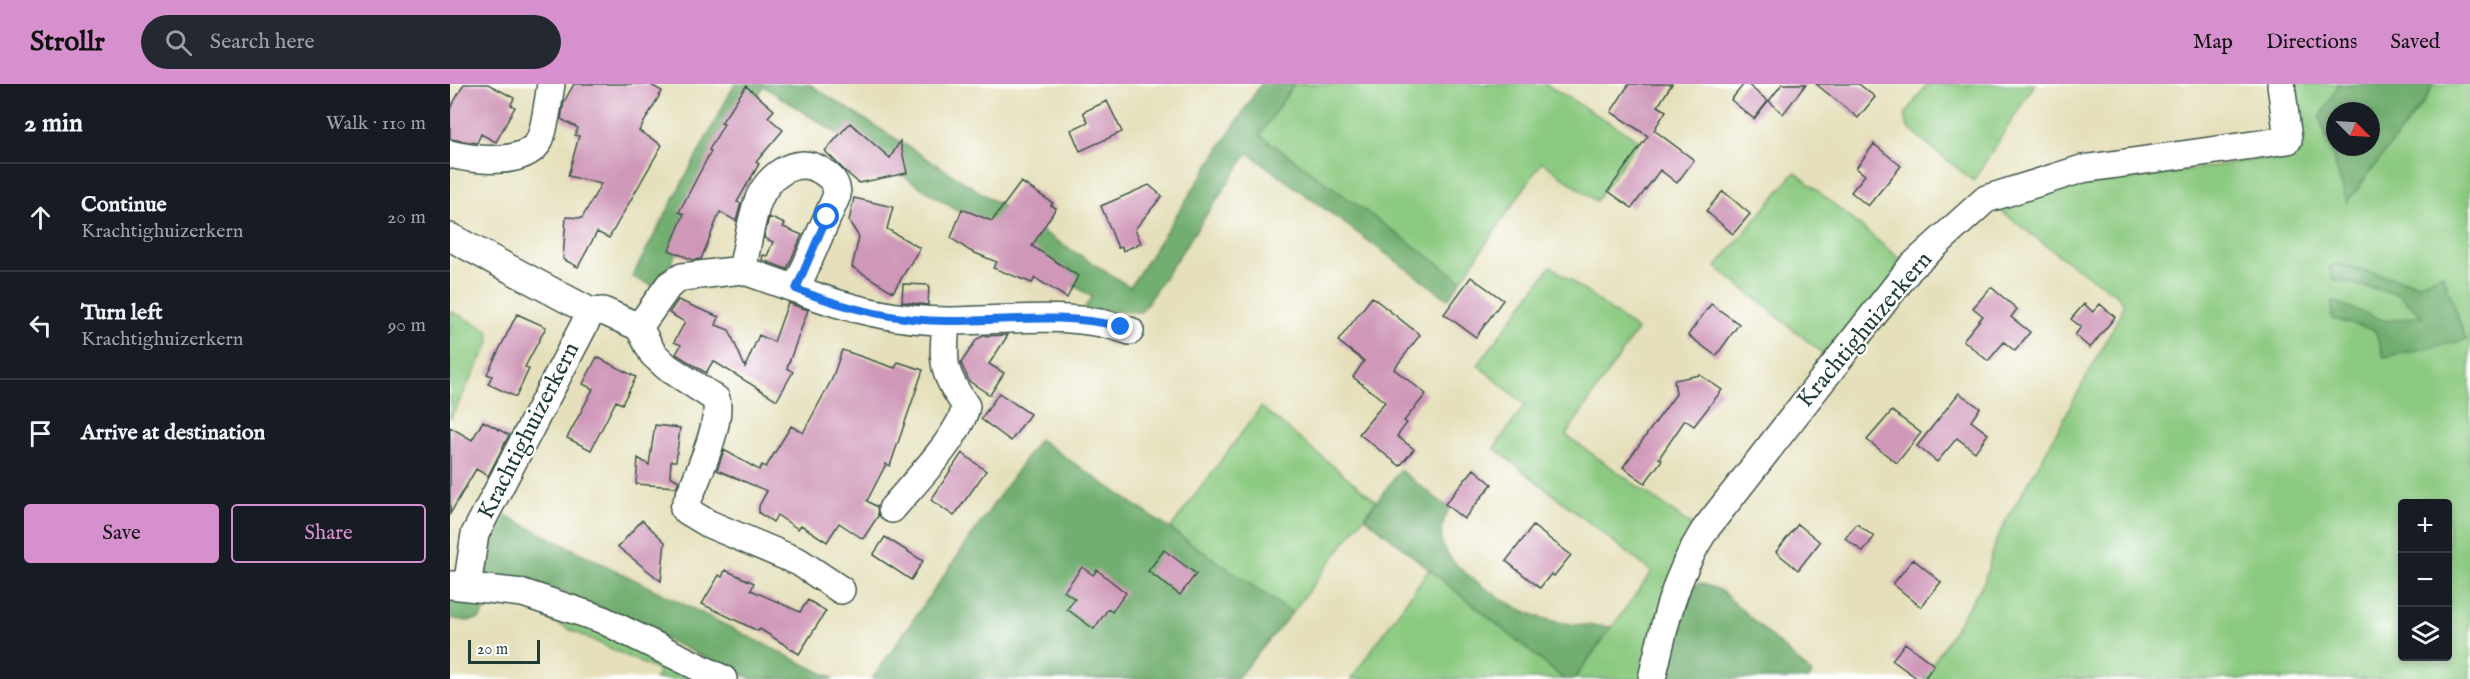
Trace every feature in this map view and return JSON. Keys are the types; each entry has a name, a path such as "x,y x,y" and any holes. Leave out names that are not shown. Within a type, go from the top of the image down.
{"street":[{"path":"450,154 504,160 524,155 539,142 551,84"},
{"name":"Krachtighuizerkern","path":"1652,679 1672,593 1691,551 1704,531 1911,267 1986,199 2082,170 2288,140 2281,84"},
{"path":"742,270 758,200 781,171 800,164 807,164 830,177 837,187 837,195 796,289"},
{"path":"450,237 591,312 603,311 639,327 653,354 667,367 710,393 716,399 719,409 704,461 684,509 709,524 799,562 841,590"},
{"path":"639,327 669,285 682,277 742,270 828,302 865,311 946,321 1041,318 1098,321 1130,331"},
{"name":"Krachtighuizerkern","path":"591,312 476,534 459,586 523,593 601,619 723,679"},
{"path":"892,510 928,467 964,417 966,406 951,384 943,359 946,321"}],"green space":[{"path":"735,84 809,84 1130,287 1261,84 1294,84 1260,135 1461,280 1448,299 1248,153 1141,312 1083,310 1092,297 763,86 662,280 656,287 632,277"},
{"path":"1294,84 1545,84 1639,140 1596,201 1542,162 1461,280 1259,135"},
{"path":"1927,84 2035,84 1973,181 1908,128 1905,115"},
{"path":"2293,84 2339,84 2329,102 2326,102 2326,107 2320,118 2326,136 2326,156 2333,156 2348,201 2425,100 2434,84 2470,84 2470,679 1923,679 1984,582 1996,541 2004,524 2122,311 2123,302 2117,295 2065,260 1988,201 2302,153","holes":["2338,264 2418,284 2466,339 2384,357 2375,330 2332,302 2386,321 2422,316 2398,294 2334,279 2329,267"]},
{"path":"2339,84 2434,84 2425,100 2347,202 2332,156 2380,156 2380,102 2329,102"},
{"path":"2326,107 2326,136 2320,117"},
{"path":"1795,172 1906,264 1830,359 1716,267"},
{"path":"2338,264 2418,284 2443,274 2466,340 2384,357 2375,330 2332,319 2332,301 2386,321 2422,316 2398,294 2333,279 2329,267"},
{"path":"1551,266 1637,330 1566,435 1694,527 1643,679 1574,679 1652,572 1494,448 1525,405 1478,365"},
{"path":"450,311 488,330 490,342 450,419"},
{"path":"1261,407 1376,501 1292,613 1170,529"},
{"path":"1039,439 1292,613 1236,679 872,679"},
{"path":"1400,470 1449,508 1442,529 1442,543 1456,564 1483,587 1514,606 1548,620 1612,627 1574,679 1564,679 1365,517"},
{"path":"506,516 834,679 752,679 561,591 485,577 494,544"},
{"path":"1429,569 1564,679 1351,679"},
{"path":"1699,583 1720,590 1812,674 1809,679 1659,679 1682,593"},
{"path":"450,597 492,602 479,619 467,621 450,618"},
{"path":"549,613 567,618 698,679 655,679 659,671 545,618"}],"building":[{"path":"464,84 488,84 514,98 511,105 515,107 496,142 481,134 477,143 450,139 450,109"},
{"path":"574,84 649,84 662,91 639,131 662,145 609,238 597,232 578,267 563,259 566,217 582,218 601,184 568,176 579,136 575,135 578,128 561,119 564,102"},
{"path":"1629,84 1672,84 1658,106 1666,111 1654,130 1694,160 1677,183 1660,170 1632,208 1608,191 1648,136 1611,112"},
{"path":"1744,84 1768,101 1754,119 1731,100"},
{"path":"1782,84 1806,84 1783,114 1769,101"},
{"path":"1816,84 1859,84 1875,97 1858,118"},
{"path":"746,86 774,110 768,117 783,130 756,162 759,164 737,202 741,203 736,221 720,212 701,259 693,260 669,250 684,214 679,212 724,124 721,123"},
{"path":"1107,101 1122,132 1080,151 1071,130 1088,122 1083,112"},
{"path":"850,123 890,158 900,141 907,173 859,183 846,172 825,151"},
{"path":"1874,144 1901,166 1868,206 1851,192 1865,175 1856,168"},
{"path":"1021,182 1053,203 1051,205 1056,208 1032,246 1078,276 1067,298 1035,278 1032,283 993,268 997,262 970,251 951,238 962,209 992,221"},
{"path":"1149,185 1162,196 1135,229 1141,243 1123,251 1122,247 1118,248 1101,206"},
{"path":"1723,191 1750,214 1733,234 1706,211"},
{"path":"854,198 893,207 887,229 920,248 893,292 852,267 859,237 849,221"},
{"path":"769,217 785,224 783,227 802,235 787,269 762,260 763,255 767,256 773,242 764,238"},
{"path":"1471,277 1503,300 1476,337 1444,314"},
{"path":"903,284 929,285 928,305 902,302"},
{"path":"1991,287 2017,309 2011,317 2030,332 2015,351 2004,342 1988,361 1963,340 1983,316 1973,308"},
{"path":"1372,297 1420,335 1394,369 1426,394 1404,421 1407,423 1397,436 1414,449 1400,466 1359,434 1385,402 1353,377 1364,361 1338,341"},
{"path":"678,300 719,317 716,325 729,330 745,367 759,335 774,342 788,303 808,310 787,368 793,372 777,400 713,361 706,373 676,354 681,345 674,342 685,322 669,313"},
{"path":"1711,304 1739,324 1716,356 1688,335"},
{"path":"2084,304 2093,312 2100,304 2115,317 2090,348 2075,335 2081,327 2071,319"},
{"path":"517,314 546,327 525,367 529,369 516,397 488,384 492,376 487,374"},
{"path":"1008,335 989,364 1004,373 990,395 969,381 961,363 977,339 983,336"},
{"path":"842,350 895,368 898,362 923,370 890,466 886,464 867,501 877,507 878,516 863,539 839,523 827,542 801,525 798,529 777,515 773,522 759,513 759,506 767,491 717,470 724,450 759,470 762,465 766,467 791,426 803,433 832,379"},
{"path":"597,357 636,377 622,404 616,401 591,450 567,438 593,389 583,384"},
{"path":"1700,375 1722,390 1694,426 1685,420 1659,458 1662,460 1645,483 1623,467 1676,394 1674,380"},
{"path":"999,393 1030,414 1011,441 981,419"},
{"path":"1959,393 1980,408 1971,421 1988,434 1975,452 1957,438 1937,462 1917,446"},
{"path":"1892,411 1921,433 1897,463 1867,440"},
{"path":"483,421 509,435 488,476 476,469 450,514 450,427 472,440"},
{"path":"655,425 680,428 676,461 671,461 670,476 679,481 676,487 636,484 638,458 649,465"},
{"path":"962,453 986,471 954,516 931,500"},
{"path":"1474,469 1492,484 1464,519 1445,504"},
{"path":"642,520 665,542 661,581 618,547"},
{"path":"1798,524 1820,542 1798,570 1776,552"},
{"path":"1857,524 1874,537 1863,552 1845,538"},
{"path":"1533,526 1571,555 1554,576 1551,574 1540,588 1506,561"},
{"path":"885,537 923,561 911,580 873,555"},
{"path":"1164,550 1196,574 1180,595 1148,571"},
{"path":"1913,559 1941,582 1921,607 1893,584"},
{"path":"1082,567 1093,575 1097,570 1126,593 1112,612 1108,609 1094,629 1067,609 1075,599 1064,591"},
{"path":"725,570 754,583 751,590 800,612 808,600 826,611 799,654 760,629 758,631 702,604 719,575 722,577"},
{"path":"1905,643 1934,665 1924,679 1918,679 1892,660"}],"route":[{"path":"827,217 796,289 828,302 865,311 946,321 1041,318 1098,321 1121,327"}]}
